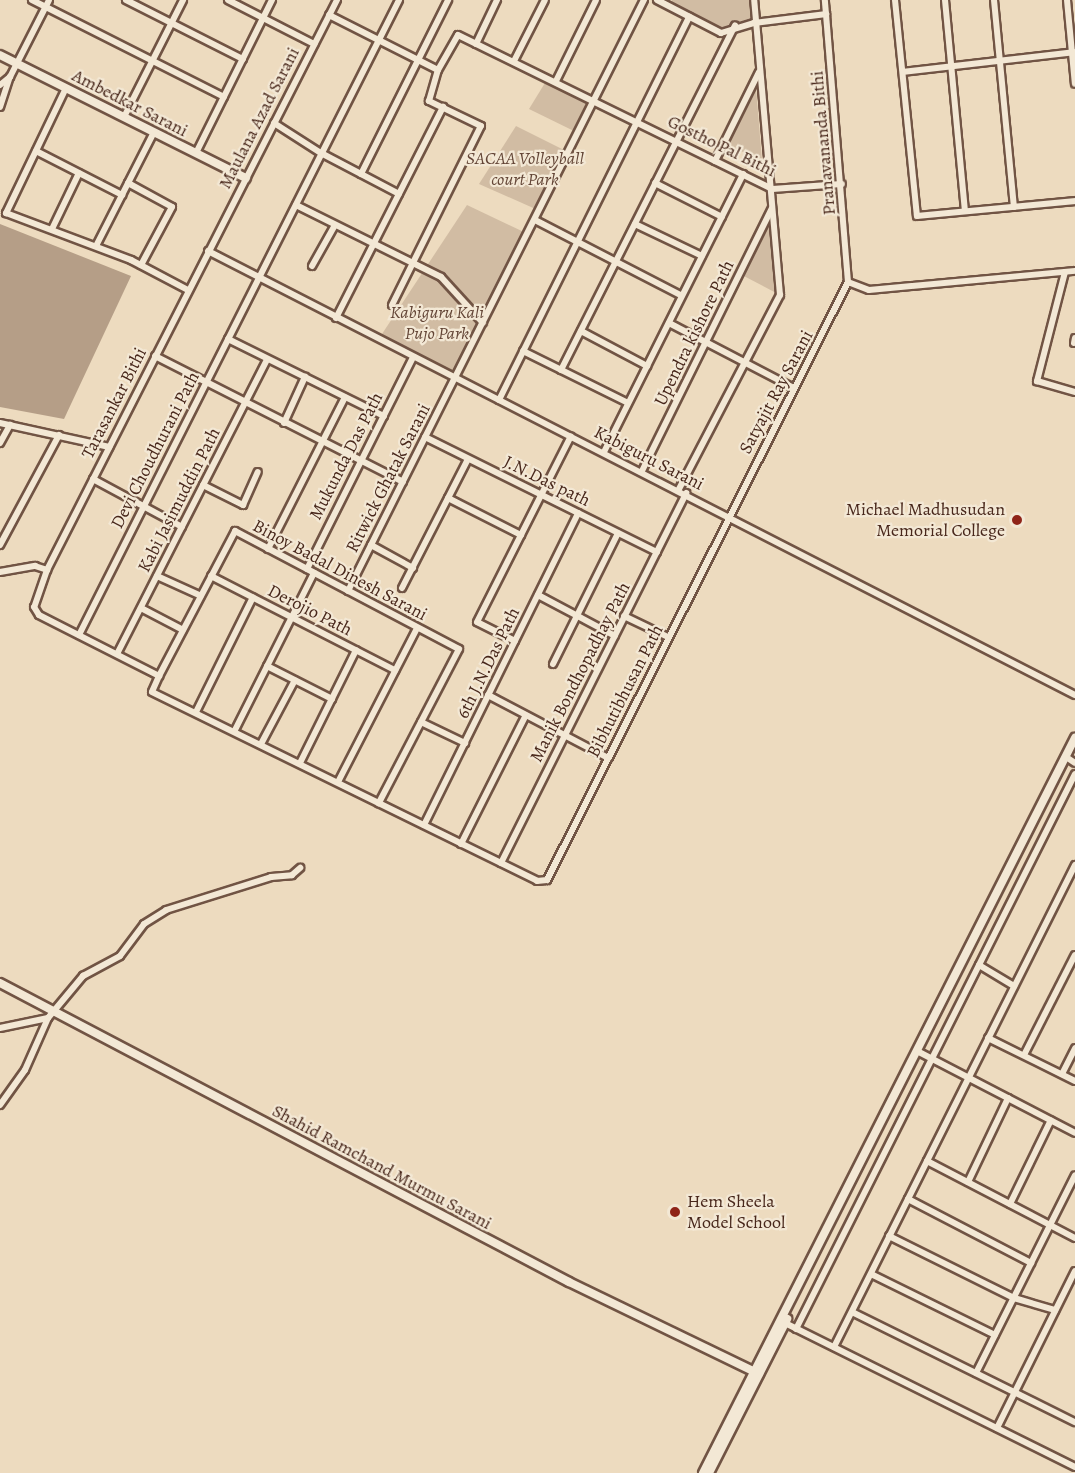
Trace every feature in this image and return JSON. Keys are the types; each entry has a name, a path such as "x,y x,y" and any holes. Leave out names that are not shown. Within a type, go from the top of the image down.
{"street":[{"path":"32,0 224,97"},
{"path":"0,107 10,77 49,0"},
{"path":"126,0 243,59"},
{"path":"124,117 183,0"},
{"path":"228,0 264,16 314,44"},
{"path":"196,153 272,0"},
{"name":"Maulana Azad Sarani","path":"208,250 337,0"},
{"name":"Devi Choudhurani Path","path":"79,635 399,0"},
{"path":"361,174 448,0"},
{"path":"392,305 481,126 429,99 438,70 458,35 476,44 497,0"},
{"path":"514,61 545,0"},
{"path":"556,81 596,0"},
{"name":"Ritwick Ghatak Sarani","path":"348,591 596,101 644,0"},
{"path":"657,0 721,33 735,26 826,14"},
{"path":"679,489 780,296 754,0"},
{"name":"Pranavananda Bithi","path":"825,0 842,184 848,282"},
{"path":"896,0 917,216 1075,201"},
{"path":"945,0 965,212"},
{"path":"994,0 1014,207"},
{"path":"1067,0 1075,84"},
{"path":"329,15 438,70"},
{"path":"499,400 689,17"},
{"path":"561,370 735,26"},
{"name":"Gostho Pal Bithi","path":"476,44 556,81 772,189 842,184"},
{"path":"903,72 1073,52"},
{"name":"Ambedkar Sarani","path":"0,55 246,177"},
{"path":"715,160 760,71"},
{"path":"0,85 10,77"},
{"path":"66,88 6,213 141,265 188,290"},
{"path":"336,318 443,107"},
{"path":"274,123 321,153 399,194"},
{"path":"96,246 154,132"},
{"path":"36,151 122,195"},
{"path":"52,229 79,173"},
{"path":"604,452 743,174"},
{"path":"128,183 172,207 141,265"},
{"path":"655,183 722,217"},
{"path":"296,205 441,277 483,323"},
{"name":"Upendra kishore Path","path":"642,471 773,207"},
{"path":"535,220 682,296"},
{"path":"635,224 702,256"},
{"path":"312,266 335,225"},
{"name":"Kabiguru Sarani","path":"208,250 336,318 679,489 1075,695"},
{"name":"Tarasankar Bithi","path":"47,570 208,250"},
{"path":"848,282 870,290 1075,271"},
{"path":"1065,272 1037,381 1075,392"},
{"name":"Satyajit Ray Sarani","path":"729,515 848,282"},
{"path":"669,323 794,388"},
{"path":"580,331 647,366"},
{"path":"228,339 384,416"},
{"path":"523,351 628,403"},
{"path":"155,356 403,482"},
{"name":"Mukunda Das Path","path":"307,569 413,357"},
{"name":"Kabi Jasimuddin Path","path":"117,654 267,359"},
{"path":"284,423 305,377"},
{"path":"268,549 345,397"},
{"path":"0,423 109,447"},
{"path":"0,443 10,425"},
{"path":"0,545 59,435"},
{"path":"515,641 477,622 571,436"},
{"name":"J.N.Das path","path":"425,437 657,552"},
{"path":"402,588 468,459"},
{"path":"203,485 243,505 258,472"},
{"path":"93,478 182,527"},
{"name":"Manik Bondhopadhay Path","path":"501,863 686,493"},
{"path":"448,498 521,535"},
{"name":"6th J.N.Das Path","path":"424,825 578,513"},
{"name":"Bibhutibhusan Path","path":"501,863 537,881 546,880 729,515"},
{"name":"Binoy Badal Dinesh Sarani","path":"159,676 234,531 459,650 380,803"},
{"path":"553,664 618,533"},
{"path":"371,545 413,568"},
{"path":"0,572 35,566 47,570 34,607 39,615 159,676 152,692 235,730 501,863"},
{"path":"235,730 314,573"},
{"path":"157,576 201,596"},
{"name":"Derojio Path","path":"211,576 395,670"},
{"path":"538,595 615,636"},
{"path":"196,712 253,597"},
{"path":"141,608 183,630"},
{"path":"624,616 668,638"},
{"path":"338,782 417,628"},
{"path":"300,763 356,650"},
{"path":"267,666 332,699"},
{"path":"261,744 294,680"},
{"path":"488,695 608,758"},
{"path":"461,844 526,715"},
{"path":"421,722 465,743"},
{"path":"703,1473 783,1322 1075,738"},
{"path":"919,1052 1072,761 1075,747"},
{"path":"796,1329 1075,774"},
{"path":"834,1347 1075,865"},
{"path":"0,1105 26,1070 51,1014 83,976 120,956 144,924 184,903 196,903 271,877 292,875 300,868"},
{"path":"1024,1055 1075,955"},
{"path":"979,965 1014,986"},
{"name":"Shahid Ramchand Murmu Sarani","path":"0,983 51,1014 568,1282 756,1373"},
{"path":"0,1028 51,1014"},
{"path":"988,1038 1075,1081"},
{"path":"1062,1074 1075,1048"},
{"path":"919,1052 1075,1133"},
{"path":"968,1182 1008,1098"},
{"path":"1010,1204 1051,1120"},
{"path":"927,1161 1075,1238"},
{"path":"976,1373 1075,1175"},
{"path":"908,1199 1031,1263"},
{"path":"890,1236 1014,1298 1055,1310"},
{"path":"997,1428 1075,1270"},
{"path":"871,1274 995,1335"},
{"path":"852,1312 1075,1422"},
{"path":"783,1322 1075,1467"},
{"path":"709,1473 756,1373"},
{"path":"1010,1401 1022,1396"}],"green space":[{"path":"672,0 752,0 754,23 719,32 671,5"},
{"path":"548,78 594,101 578,133 529,109"},
{"path":"756,88 762,161 728,145"},
{"name":"SACAA Volleyball court Park","path":"516,126 568,152 540,211 479,184"},
{"name":"Kabiguru Kali Pujo Park","path":"467,205 526,233 455,378 380,337"},
{"path":"772,214 780,295 740,274"}],"shaded area":[{"path":"0,224 131,276 64,419 0,407"}],"place":[{"name":"Michael Madhusudan Memorial College","path":"1017,520"},
{"name":"Hem Sheela Model School","path":"675,1212"}]}
